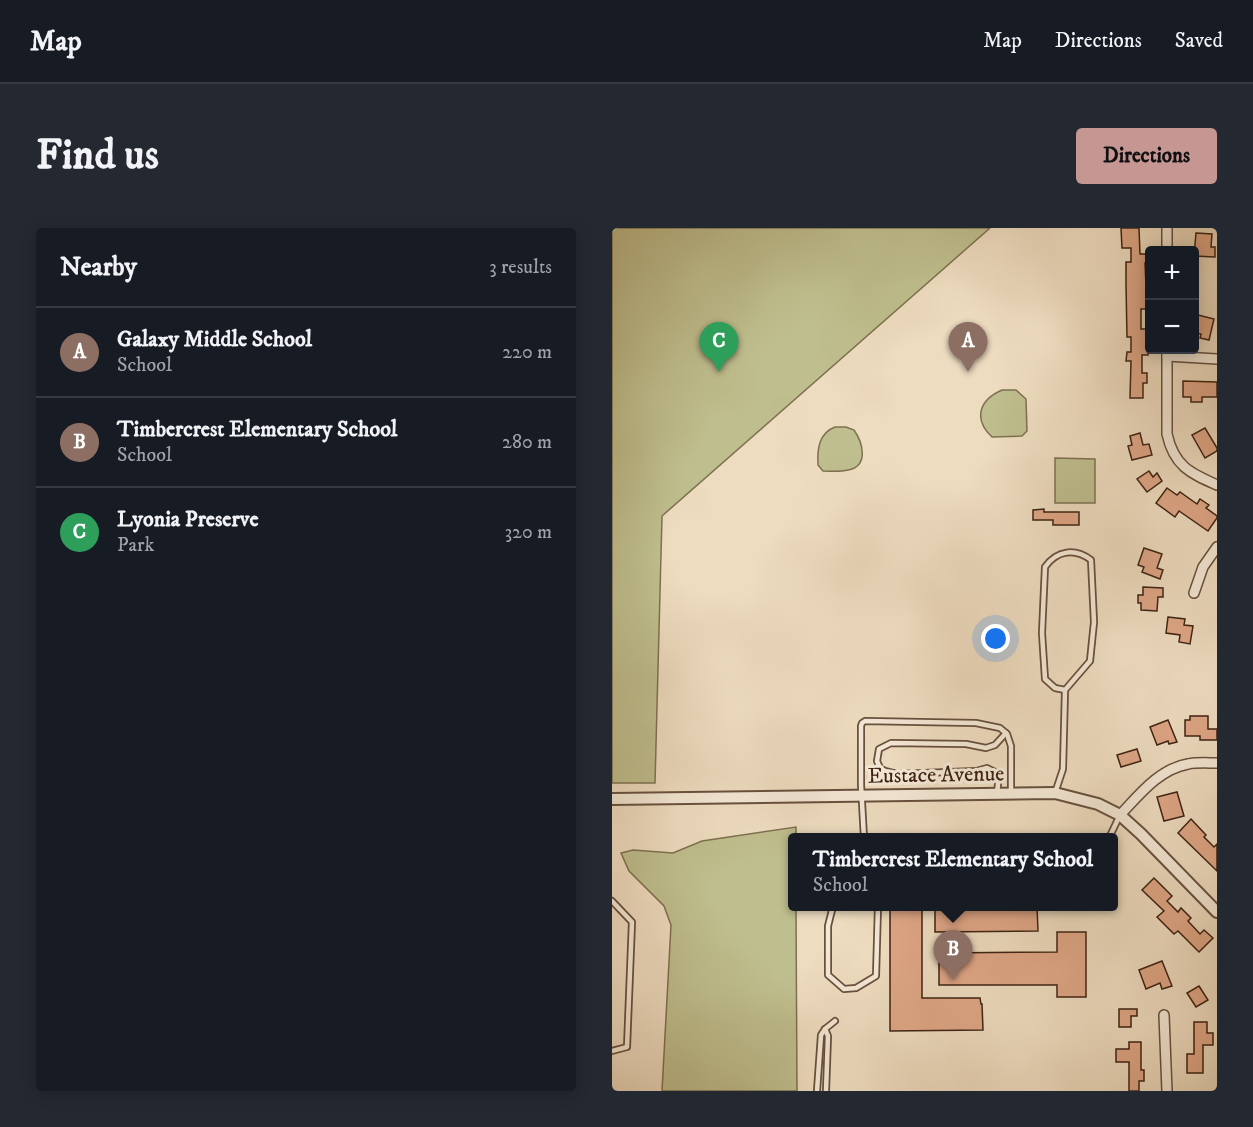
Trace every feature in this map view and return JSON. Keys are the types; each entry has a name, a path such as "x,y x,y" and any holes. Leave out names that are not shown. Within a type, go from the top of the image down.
{"street":[{"path":"1167,228 1167,246"},
{"path":"1167,354 1169,443 1177,460 1187,470 1217,485"},
{"path":"1175,354 1217,359"},
{"path":"1194,593 1203,567 1217,547"},
{"path":"1120,814 1151,783 1170,770 1188,764 1217,763"},
{"name":"Eustace Avenue","path":"612,799 1055,793 1098,804 1120,814 1217,912"},
{"path":"1164,1015 1167,1091"}],"lane":[{"path":"1055,793 1063,769 1065,690 1090,661 1094,622 1091,560 1083,554 1068,551 1051,558 1045,567 1042,633 1045,679 1055,688 1065,690"},
{"path":"864,833 861,726 865,721 976,723 1000,728 1006,733 1011,746 1011,794"},
{"path":"996,794 998,776 995,771 987,768 976,771 897,774 880,768 877,754 885,744 891,743 966,744 986,748 994,745 1006,733"},
{"path":"1111,833 1120,814"},
{"path":"612,900 632,922 627,1047 612,1051"},
{"path":"832,911 828,926 828,975 844,989 856,988 876,976 878,911"},
{"path":"817,1091 821,1035 835,1021"},
{"path":"825,1029 828,1036 826,1091"}],"shaded area":[{"path":"612,228 990,228 662,516 655,783 612,783"},
{"path":"1002,390 1016,390 1026,399 1027,431 1022,436 992,437 982,423 981,410 984,405 994,394"},
{"path":"835,427 854,430 860,441 862,459 855,468 823,471 818,465 822,437"},
{"path":"1055,458 1095,459 1095,503 1055,503"},
{"path":"796,827 796,833 788,833 788,911 796,911 797,1091 662,1091 671,925 664,906 629,871 621,853 633,850 673,853 702,841"}],"building":[{"path":"1121,228 1139,228 1140,254 1145,254 1145,309 1141,309 1141,329 1145,329 1145,354 1148,354 1142,355 1142,373 1147,373 1147,383 1143,383 1143,398 1130,398 1131,361 1126,361 1127,352 1131,352 1131,337 1127,337 1126,262 1131,262 1131,248 1122,248"},
{"path":"1196,233 1212,234 1211,247 1215,247 1215,257 1199,256 1199,246 1195,246"},
{"path":"1199,315 1214,319 1209,340 1200,338 1201,334 1199,334"},
{"path":"1183,381 1217,382 1217,397 1202,397 1202,402 1191,402 1191,397 1183,397"},
{"path":"1205,428 1217,451 1205,458 1192,435"},
{"path":"1140,433 1143,445 1149,444 1152,455 1132,460 1128,446 1132,445 1130,436"},
{"path":"1149,471 1153,477 1157,473 1162,481 1147,492 1137,479"},
{"path":"1167,488 1177,495 1180,492 1197,504 1200,499 1209,505 1206,508 1217,518 1208,531 1179,511 1175,517 1156,503"},
{"path":"1044,509 1044,512 1079,512 1079,525 1053,525 1053,520 1033,520 1033,510"},
{"path":"1144,548 1162,554 1157,568 1163,570 1160,579 1142,572 1144,567 1138,565"},
{"path":"1143,587 1163,588 1163,597 1158,597 1157,611 1141,610 1138,595 1143,595"},
{"path":"1168,617 1185,619 1184,625 1193,626 1190,644 1179,642 1180,635 1166,633"},
{"path":"1190,716 1208,716 1208,729 1217,729 1217,740 1200,740 1200,736 1185,736 1185,720 1190,720"},
{"path":"1168,720 1177,742 1169,744 1168,741 1157,745 1150,727"},
{"path":"1137,749 1141,761 1121,767 1117,755"},
{"path":"1177,792 1184,816 1164,821 1157,797"},
{"path":"1191,819 1214,847 1217,844 1217,871 1178,833"},
{"path":"1154,878 1172,896 1167,901 1178,912 1181,908 1191,918 1188,921 1200,934 1204,930 1213,938 1199,952 1178,931 1174,934 1157,917 1164,911 1142,890"},
{"path":"890,911 922,911 922,998 980,998 983,1030 890,1031"},
{"path":"935,911 1037,911 1038,931 935,932"},
{"path":"1057,932 1086,932 1086,997 1057,997 1057,985 939,985 939,953 1057,952"},
{"path":"1162,961 1172,986 1162,989 1160,983 1146,989 1139,970"},
{"path":"1199,986 1208,1000 1196,1007 1187,993"},
{"path":"1119,1009 1137,1009 1137,1016 1131,1016 1131,1027 1119,1027"},
{"path":"1194,1022 1207,1022 1207,1033 1213,1033 1213,1045 1203,1045 1203,1073 1187,1073 1187,1054 1194,1054"},
{"path":"1129,1042 1141,1042 1141,1070 1144,1070 1144,1081 1139,1081 1139,1091 1129,1091 1129,1062 1116,1062 1116,1049 1129,1049"}],"place":[{"name":"Lyonia Preserve","path":"719,372"},
{"name":"Galaxy Middle School","path":"968,372"},
{"name":"Timbercrest Elementary School","path":"953,980"}]}
